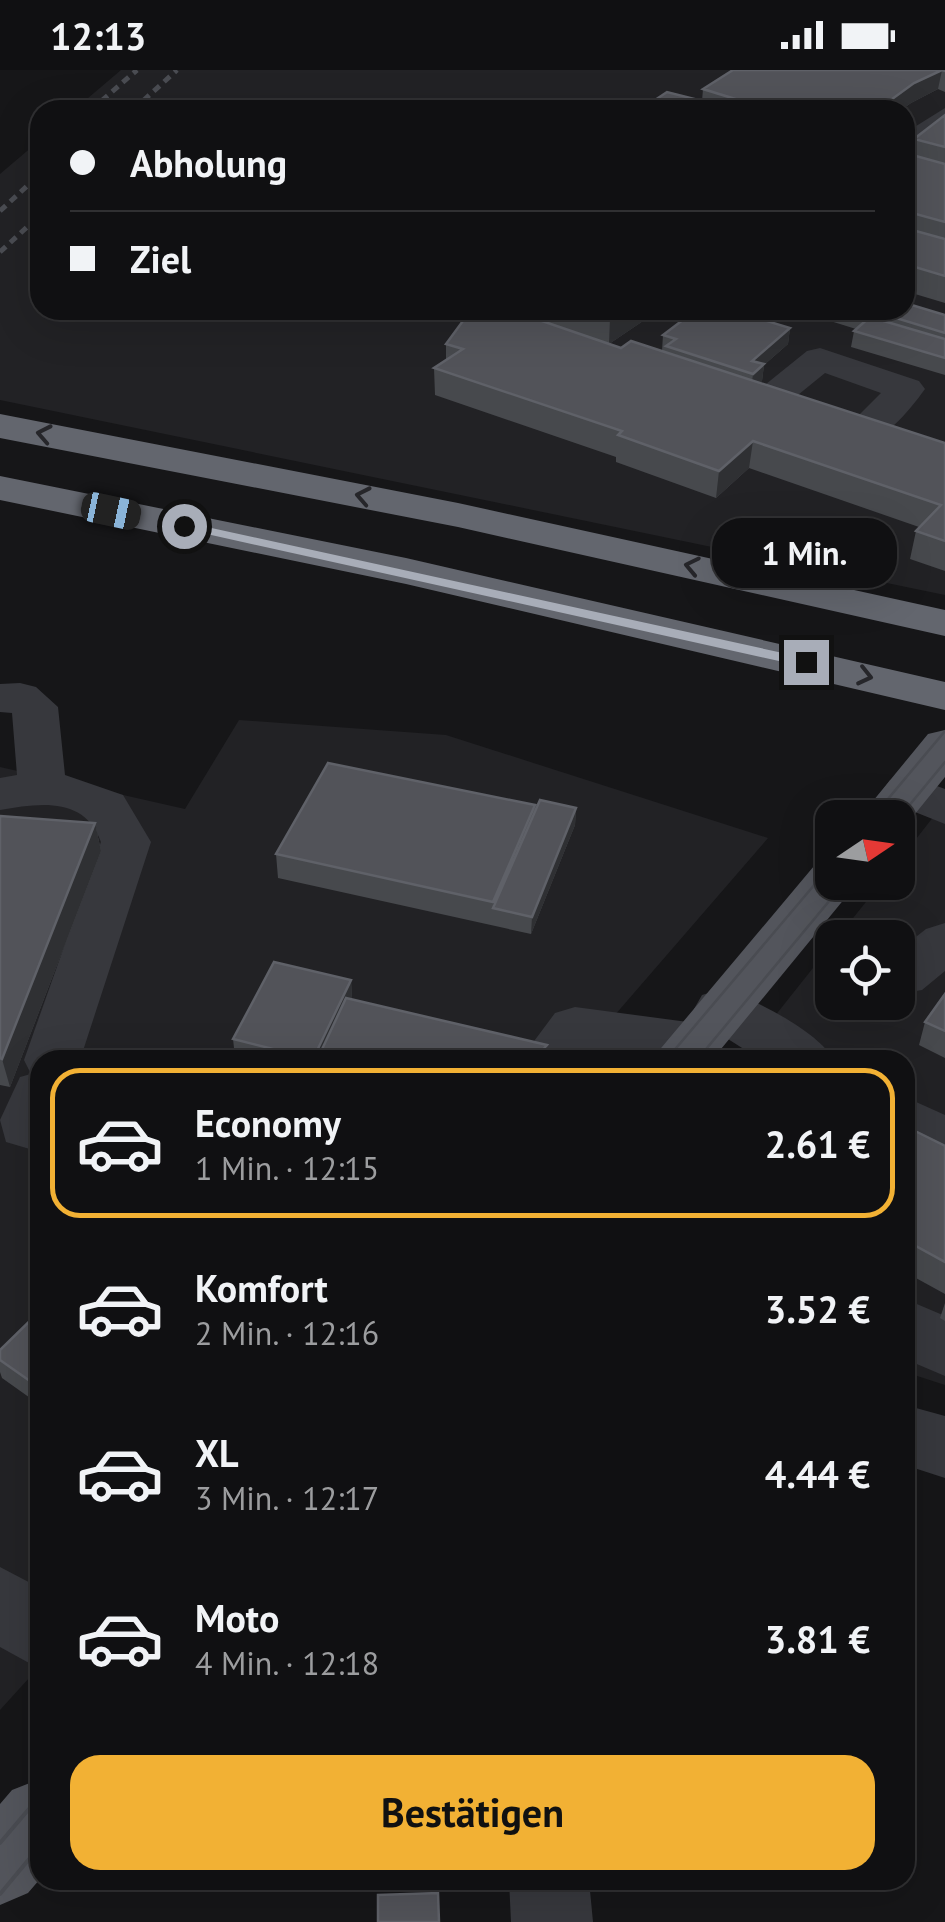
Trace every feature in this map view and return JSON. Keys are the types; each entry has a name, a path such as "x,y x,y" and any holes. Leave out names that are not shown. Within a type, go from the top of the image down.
{"highway":[{"path":"0,426 458,515 945,623"},
{"path":"0,488 406,571 945,696"}],"main road":[{"path":"698,1037 815,898"},
{"path":"0,1865 30,1830"}],"street":[{"path":"915,156 945,118"},
{"path":"728,392 811,420 875,441 906,390 820,359 764,404"},
{"path":"0,698 20,697 35,706 21,790 97,800 120,817 126,842 55,1050"},
{"path":"915,966 945,942"},
{"path":"556,1050 575,1028 698,1037 776,1050"},
{"path":"915,1168 929,1134"},
{"path":"915,1332 945,1348"},
{"path":"915,1437 945,1446"},
{"path":"0,1602 30,1625"},
{"path":"549,1890 552,1922"}],"shaded area":[{"path":"121,70 945,70 945,595 0,400 0,174 30,148 30,320 915,320 915,100 86,100"},
{"path":"239,720 446,735 768,838 585,1050 30,1050 30,1677 0,1710 0,767 185,809"},
{"path":"945,802 945,1385 915,1375 915,1050 748,1050 815,965 815,1020 915,1020 915,920 852,920 867,900 915,900 915,840"}],"building":[{"path":"733,70 942,70 891,100 739,100 703,89"},
{"path":"667,92 699,100 655,100"},
{"path":"945,115 945,147 915,138"},
{"path":"915,156 945,164 945,222 915,214"},
{"path":"915,231 945,239 945,276 915,267"},
{"path":"915,306 945,315 945,333 903,320 915,320"},
{"path":"464,320 539,320 621,348 631,341 945,443 945,541 916,531 941,505 753,441 719,471 618,435 622,431 434,368 463,349 446,344"},
{"path":"683,320 764,320 790,328 752,361 764,364 753,374 666,346 676,339 663,335"},
{"path":"867,320 880,320 945,339 945,358 854,331"},
{"path":"328,763 535,805 493,902 276,854"},
{"path":"540,800 576,808 532,917 493,908"},
{"path":"0,816 95,823 2,1059 0,1058"},
{"path":"274,962 351,980 317,1050 277,1050 233,1039"},
{"path":"945,994 945,1031 925,1022"},
{"path":"346,998 547,1045 543,1050 322,1050"},
{"path":"915,1131 945,1146 945,1262 915,1246"},
{"path":"30,1321 30,1381 0,1360 0,1350"},
{"path":"438,1893 439,1922 378,1922 378,1895"}],"tram line":[{"path":"887,800 945,731"},
{"path":"914,800 945,762"},
{"path":"674,1050 815,884"},
{"path":"705,1050 830,900"},
{"path":"0,1843 30,1808"},
{"path":"0,1894 30,1858"}],"railway":[{"path":"102,100 137,70"},
{"path":"144,100 177,70"},
{"path":"0,211 30,183"},
{"path":"0,252 30,224"}],"route":[{"path":"184,526 406,571 806,662"}]}
